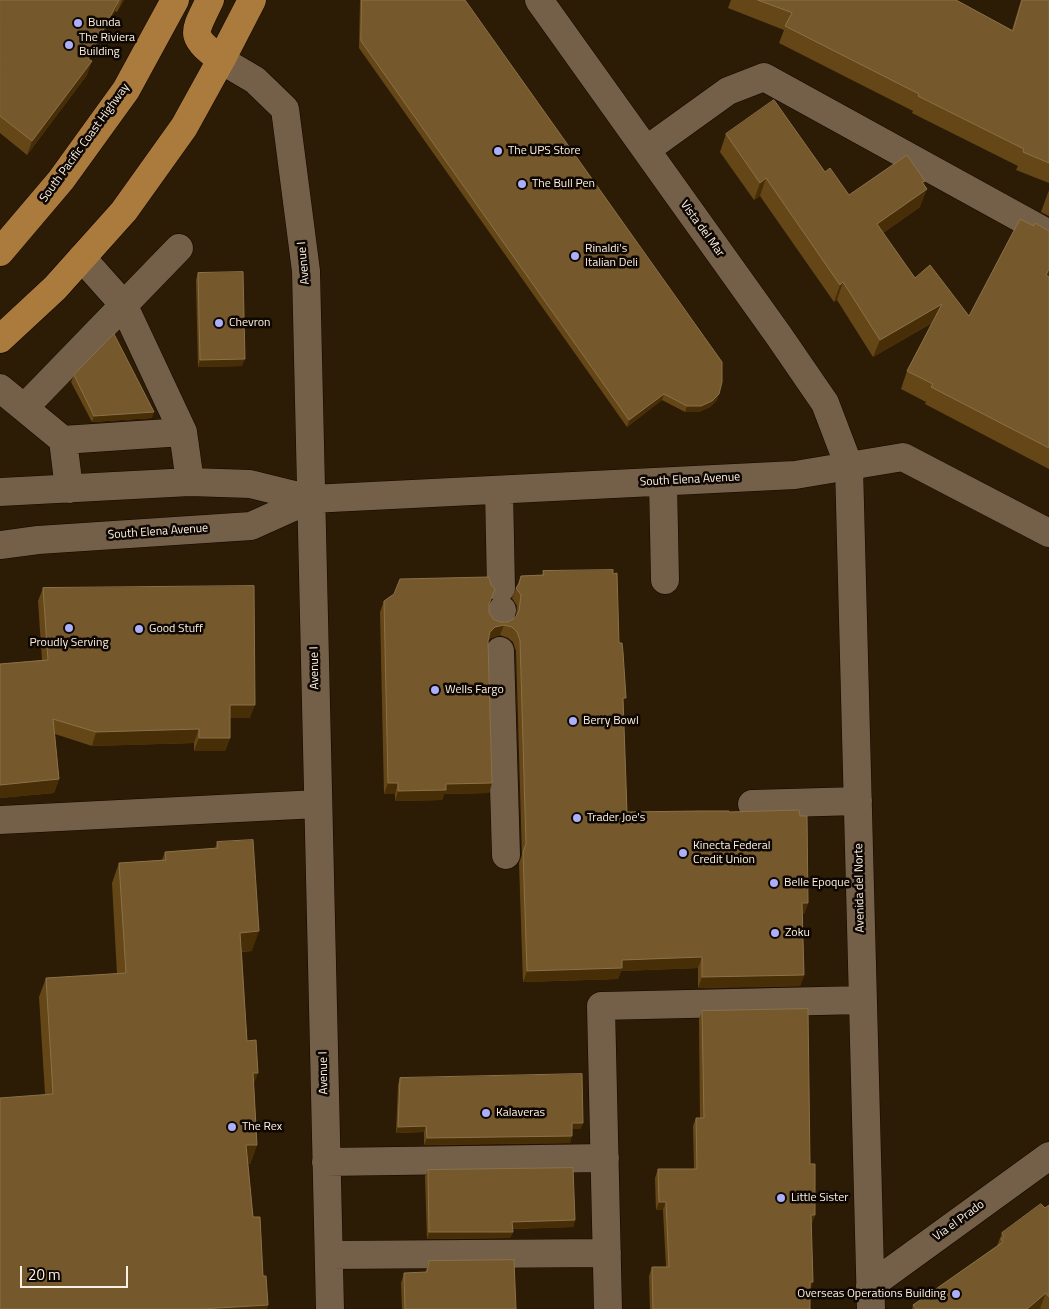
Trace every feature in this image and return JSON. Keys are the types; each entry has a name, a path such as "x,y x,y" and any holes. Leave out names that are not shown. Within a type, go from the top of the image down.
{"highway":[{"name":"South Pacific Coast Highway","path":"0,252 62,180 126,90 175,0"},
{"path":"210,0 196,28 200,43 221,60"},
{"path":"0,340 55,288 124,211 184,127 252,0"}],"street":[{"name":"Vista del Mar","path":"539,0 825,403 849,466"},
{"name":"Avenue I","path":"221,60 255,80 285,109 306,270 330,1309"},
{"path":"646,150 728,91 764,77 1049,234"},
{"path":"24,408 179,248"},
{"path":"82,258 123,304 183,432 190,482"},
{"path":"0,388 63,440 183,432"},
{"path":"63,440 69,489"},
{"name":"South Elena Avenue","path":"0,492 190,482 250,484 311,499 795,475 903,457 1049,533"},
{"name":"Avenida del Norte","path":"849,466 870,1297"},
{"path":"663,482 665,580"},
{"path":"498,490 501,605"},
{"name":"South Elena Avenue","path":"0,545 38,540 251,526 311,499"},
{"path":"500,651 506,854"},
{"path":"752,804 858,801"},
{"path":"0,820 318,804"},
{"path":"608,1309 601,1006 863,1000"},
{"name":"Via el Prado","path":"870,1297 1049,1156"},
{"path":"326,1162 605,1158"},
{"path":"329,1255 607,1254"}],"building":[{"path":"0,0 119,0 88,59 92,61 32,141 0,116"},
{"path":"362,0 465,0 722,362 722,382 719,394 712,401 701,406 687,406 664,394 629,420 361,41"},
{"path":"758,0 956,0 1013,31 1022,0 1049,0 1049,163 1023,152 1024,149 785,26 792,13"},
{"path":"774,100 825,172 830,168 849,195 907,155 925,181 922,182 927,189 877,224 915,278 930,265 969,316 1020,219 1034,226 1035,223 1049,231 1049,269 1046,275 1049,277 1049,448 931,387 933,384 907,371 942,304 880,340 843,282 840,285 766,178 760,183 726,134"},
{"name":"Chevron","path":"243,272 245,359 200,360 198,273"},
{"path":"114,334 154,412 94,416 74,375"},
{"path":"613,570 613,574 617,573 619,643 622,643 626,698 623,698 627,812 799,810 800,816 807,816 808,903 802,903 804,975 702,977 702,957 622,960 622,968 527,971 523,852 526,844 520,640 517,632 512,627 504,625 495,627 490,632 488,641 492,783 446,784 446,790 398,791 398,783 388,783 384,601 394,594 400,579 489,577 491,585 495,589 489,604 489,612 493,619 500,622 508,622 515,618 519,611 521,595 516,588 521,576 544,575 543,571"},
{"path":"254,586 255,705 230,705 230,738 199,738 199,729 96,732 53,719 59,779 0,785 0,664 48,660 43,588"},
{"path":"253,840 259,931 240,933 247,1041 256,1040 258,1073 253,1073 257,1145 246,1145 253,1217 260,1217 263,1276 266,1276 268,1305 202,1309 0,1309 0,1098 53,1094 46,978 126,973 119,863 166,860 165,852 218,848 217,842"},
{"path":"808,1009 810,1164 815,1164 815,1215 811,1215 813,1282 810,1282 810,1309 653,1309 652,1267 669,1267 666,1202 659,1202 658,1169 697,1169 696,1118 704,1118 702,1011"},
{"name":"Kalaveras","path":"582,1074 583,1123 572,1123 572,1136 427,1138 426,1126 398,1127 400,1078"},
{"path":"573,1168 575,1220 512,1222 513,1232 429,1232 428,1170"},
{"path":"1041,1204 1045,1208 1049,1205 1049,1297 1046,1293 1027,1309 916,1309 913,1305 1003,1242 1001,1239 1004,1237 1002,1233"},
{"path":"514,1260 516,1309 405,1309 404,1273 427,1272 429,1261"}],"place":[{"name":"Bunda","path":"78,23"},
{"name":"The Riviera Building","path":"69,45"},
{"name":"The UPS Store","path":"498,151"},
{"name":"The Bull Pen","path":"522,184"},
{"name":"Rinaldi's Italian Deli","path":"575,256"},
{"name":"Chevron","path":"219,323"},
{"name":"Proudly Serving","path":"69,628"},
{"name":"Good Stuff","path":"139,629"},
{"name":"Wells Fargo","path":"435,690"},
{"name":"Berry Bowl","path":"573,721"},
{"name":"Trader Joe's","path":"577,818"},
{"name":"Kinecta Federal Credit Union","path":"683,853"},
{"name":"Belle Epoque","path":"774,883"},
{"name":"Zoku","path":"775,933"},
{"name":"Kalaveras","path":"486,1113"},
{"name":"The Rex","path":"232,1127"},
{"name":"Little Sister","path":"781,1198"},
{"name":"Overseas Operations Building","path":"956,1294"}]}
